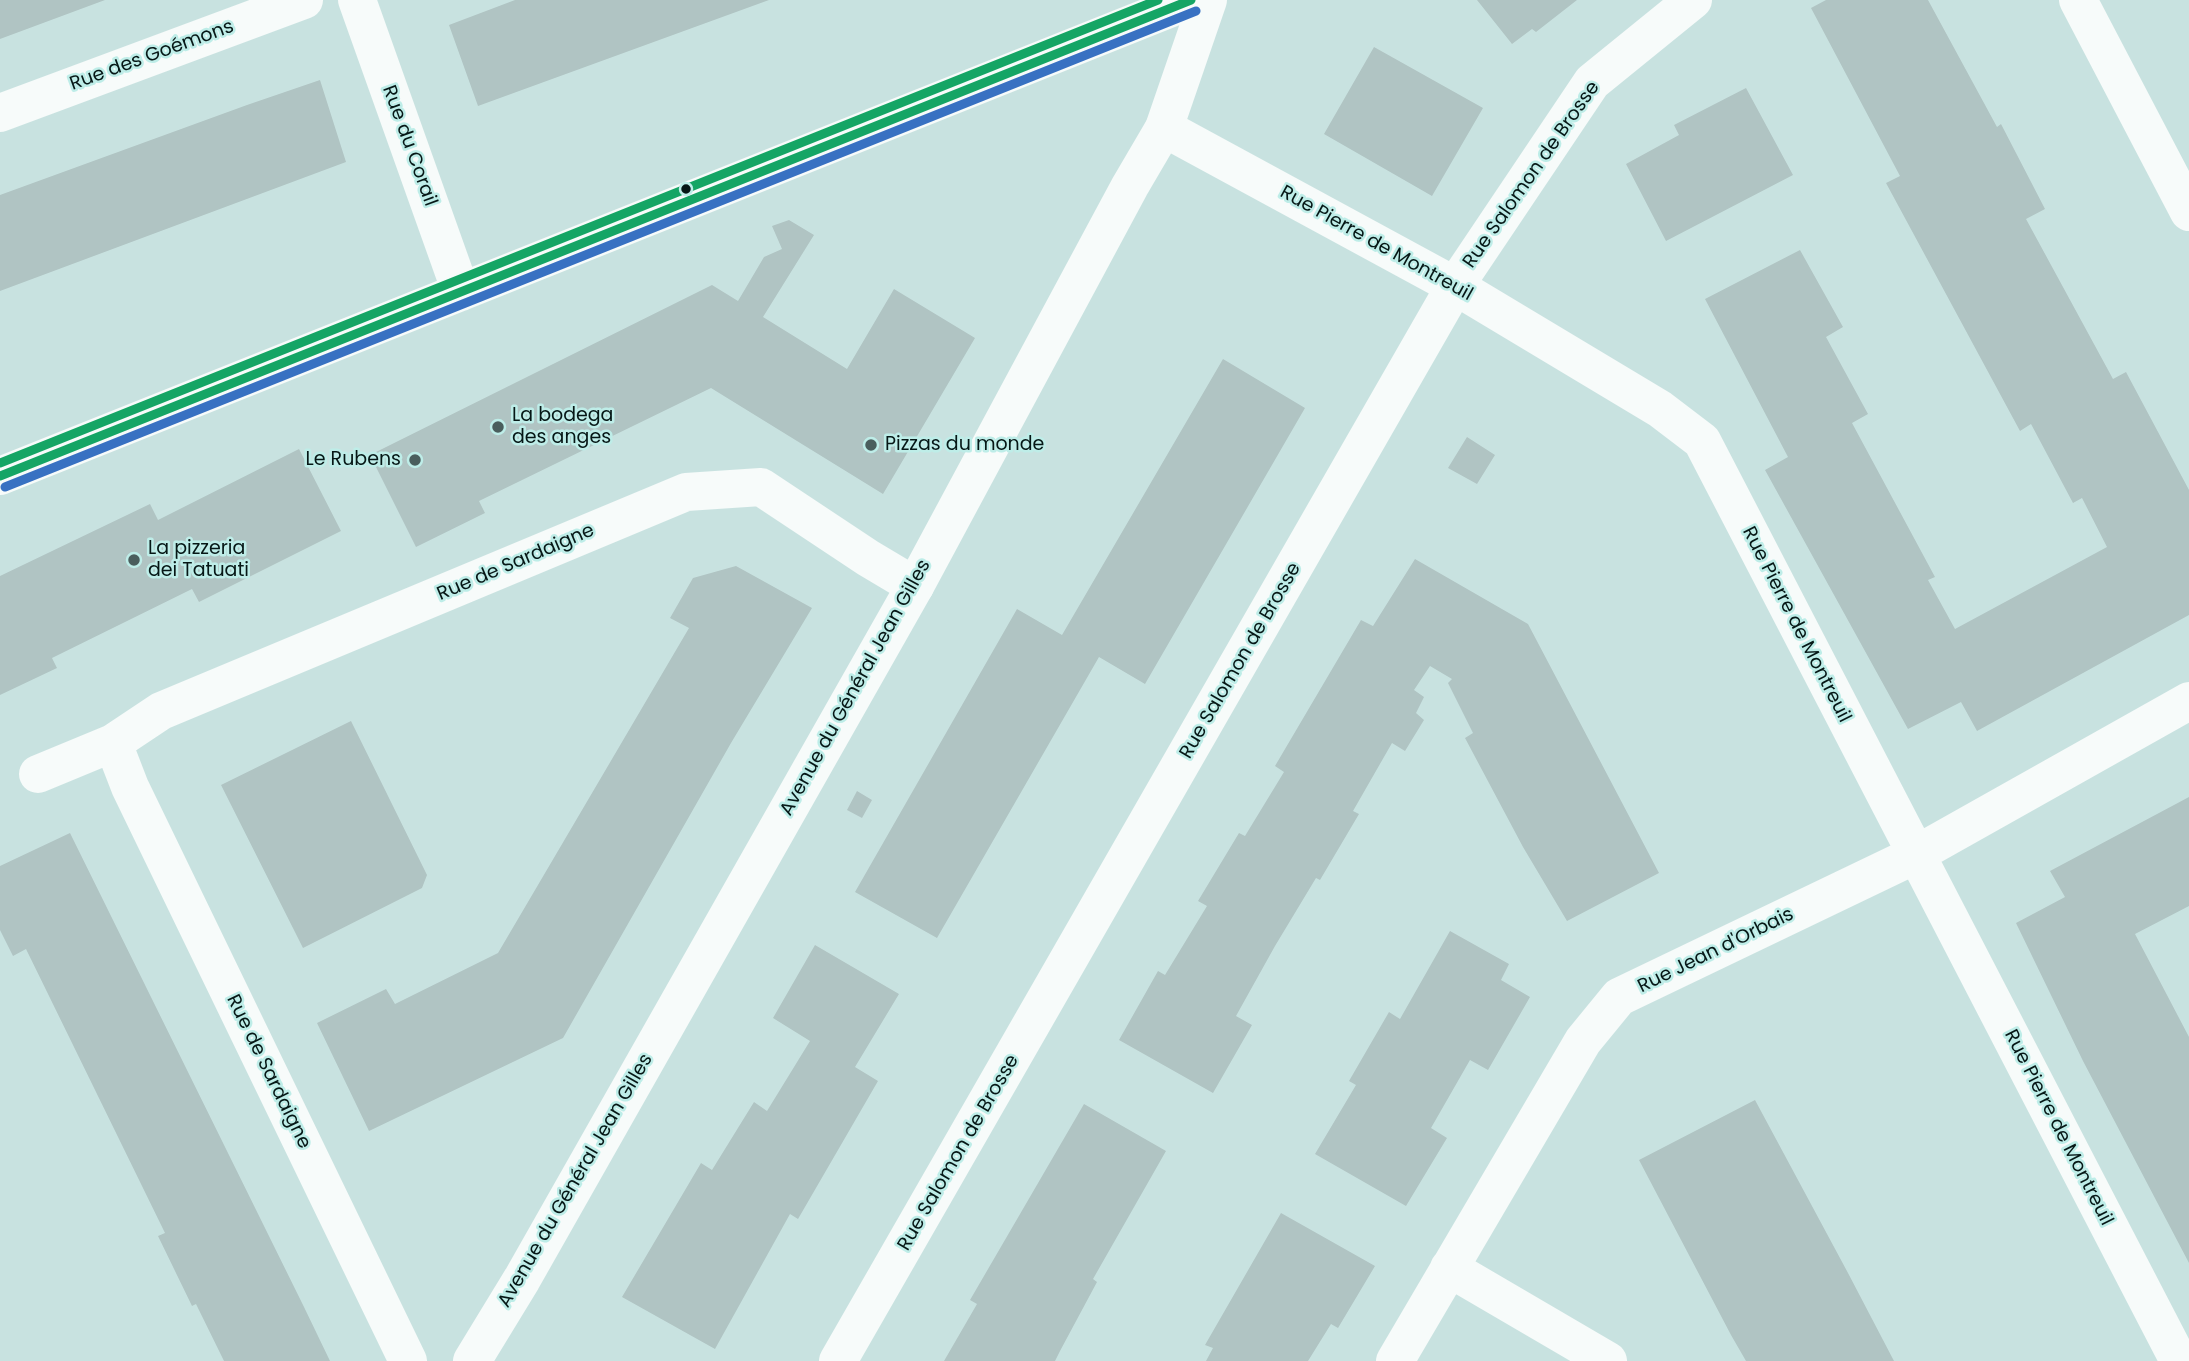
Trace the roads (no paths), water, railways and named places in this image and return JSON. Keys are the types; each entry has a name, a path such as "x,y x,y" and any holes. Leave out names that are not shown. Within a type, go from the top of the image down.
{"street":[{"name":"Rue des Goémons","path":"0,113 304,0"},
{"name":"Rue du Corail","path":"357,0 461,292"},
{"path":"0,476 1191,0"},
{"name":"Avenue du Général Jean Gilles","path":"472,1361 522,1279 915,586 1130,186 1164,128 1208,0"},
{"name":"Rue Salomon de Brosse","path":"838,1361 1455,286 1592,82 1693,0"},
{"path":"2078,0 2189,212"},
{"name":"Rue Pierre de Montreuil","path":"1164,128 1455,286 1660,409 1702,441 2179,1361"},
{"name":"Rue de Sardaigne","path":"38,774 113,743 161,711 686,492 761,487 915,586"},
{"name":"Rue Jean d'Orbais","path":"1395,1361 1583,1041 1619,998 1916,855 2189,701"},
{"name":"Rue de Sardaigne","path":"113,743 130,787 408,1361"},
{"path":"1449,1268 1608,1361"}],"place":[{"name":"La bodega des anges","path":"498,427"},
{"name":"Pizzas du monde","path":"871,445"},
{"name":"Le Rubens","path":"415,460"},
{"name":"La pizzeria dei Tatuati","path":"134,560"}]}
